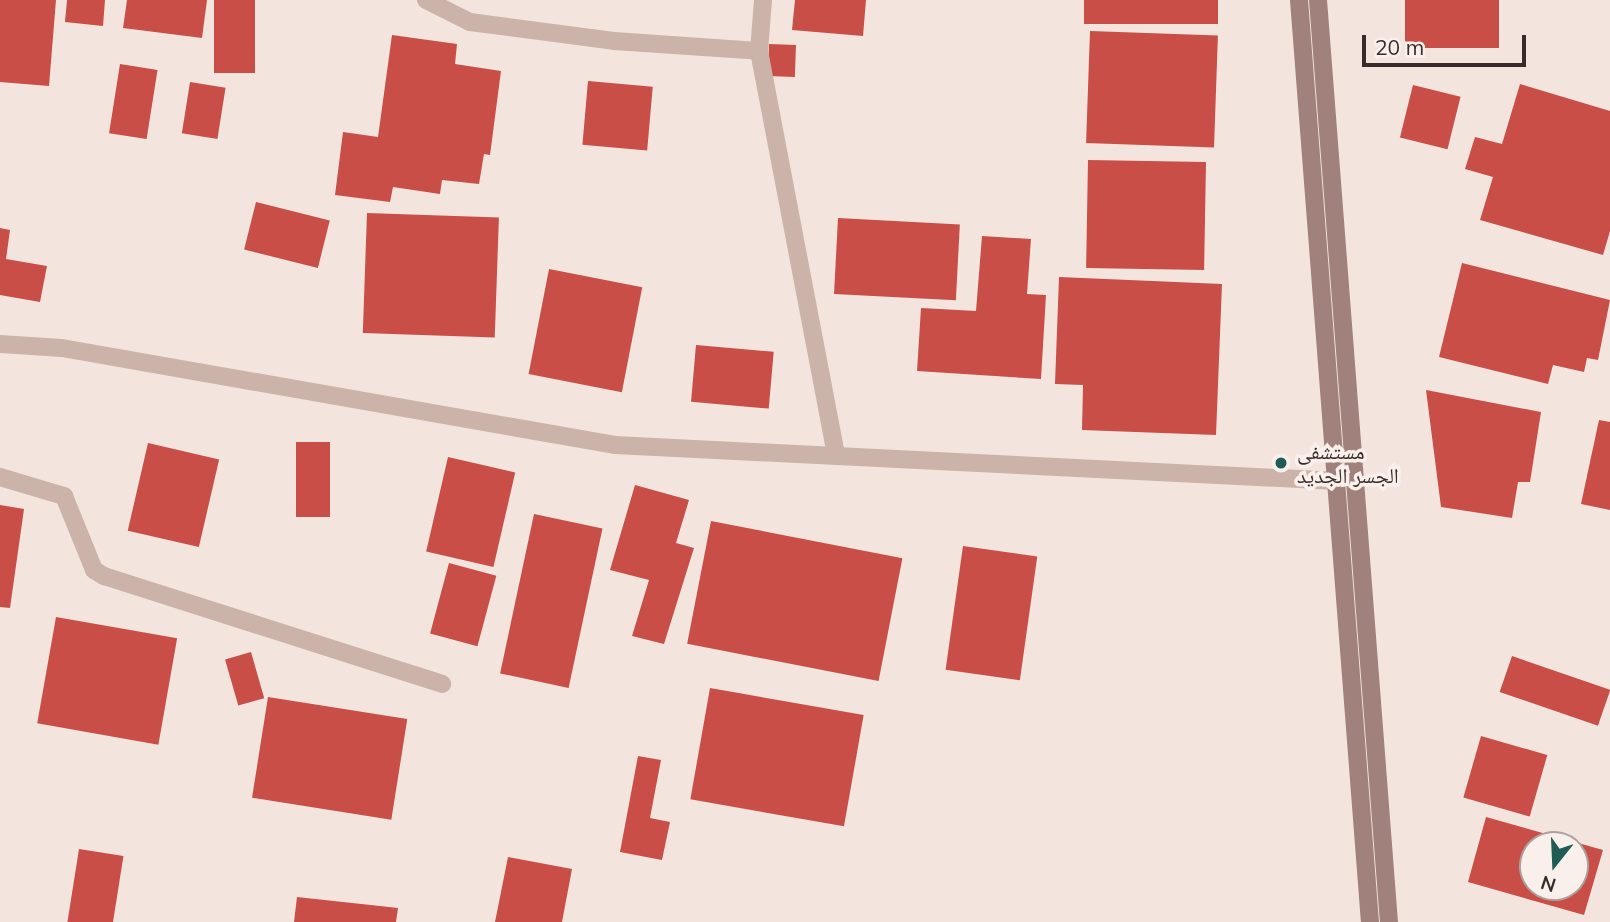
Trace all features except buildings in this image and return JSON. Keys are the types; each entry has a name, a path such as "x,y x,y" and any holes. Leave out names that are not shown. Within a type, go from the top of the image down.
{"main road":[{"path":"1300,0 1321,149 1389,922"},
{"path":"1318,0 1321,149 1338,481 1370,922"}],"street":[{"path":"426,0 470,22 614,41 759,51"},
{"path":"763,0 759,51 835,456"},
{"path":"0,344 62,348 615,445 1338,481"},
{"path":"0,477 64,496 94,570 104,576 442,684"}],"place":[{"name":"مستشفى الجسر الجديد","path":"1281,463"}]}
